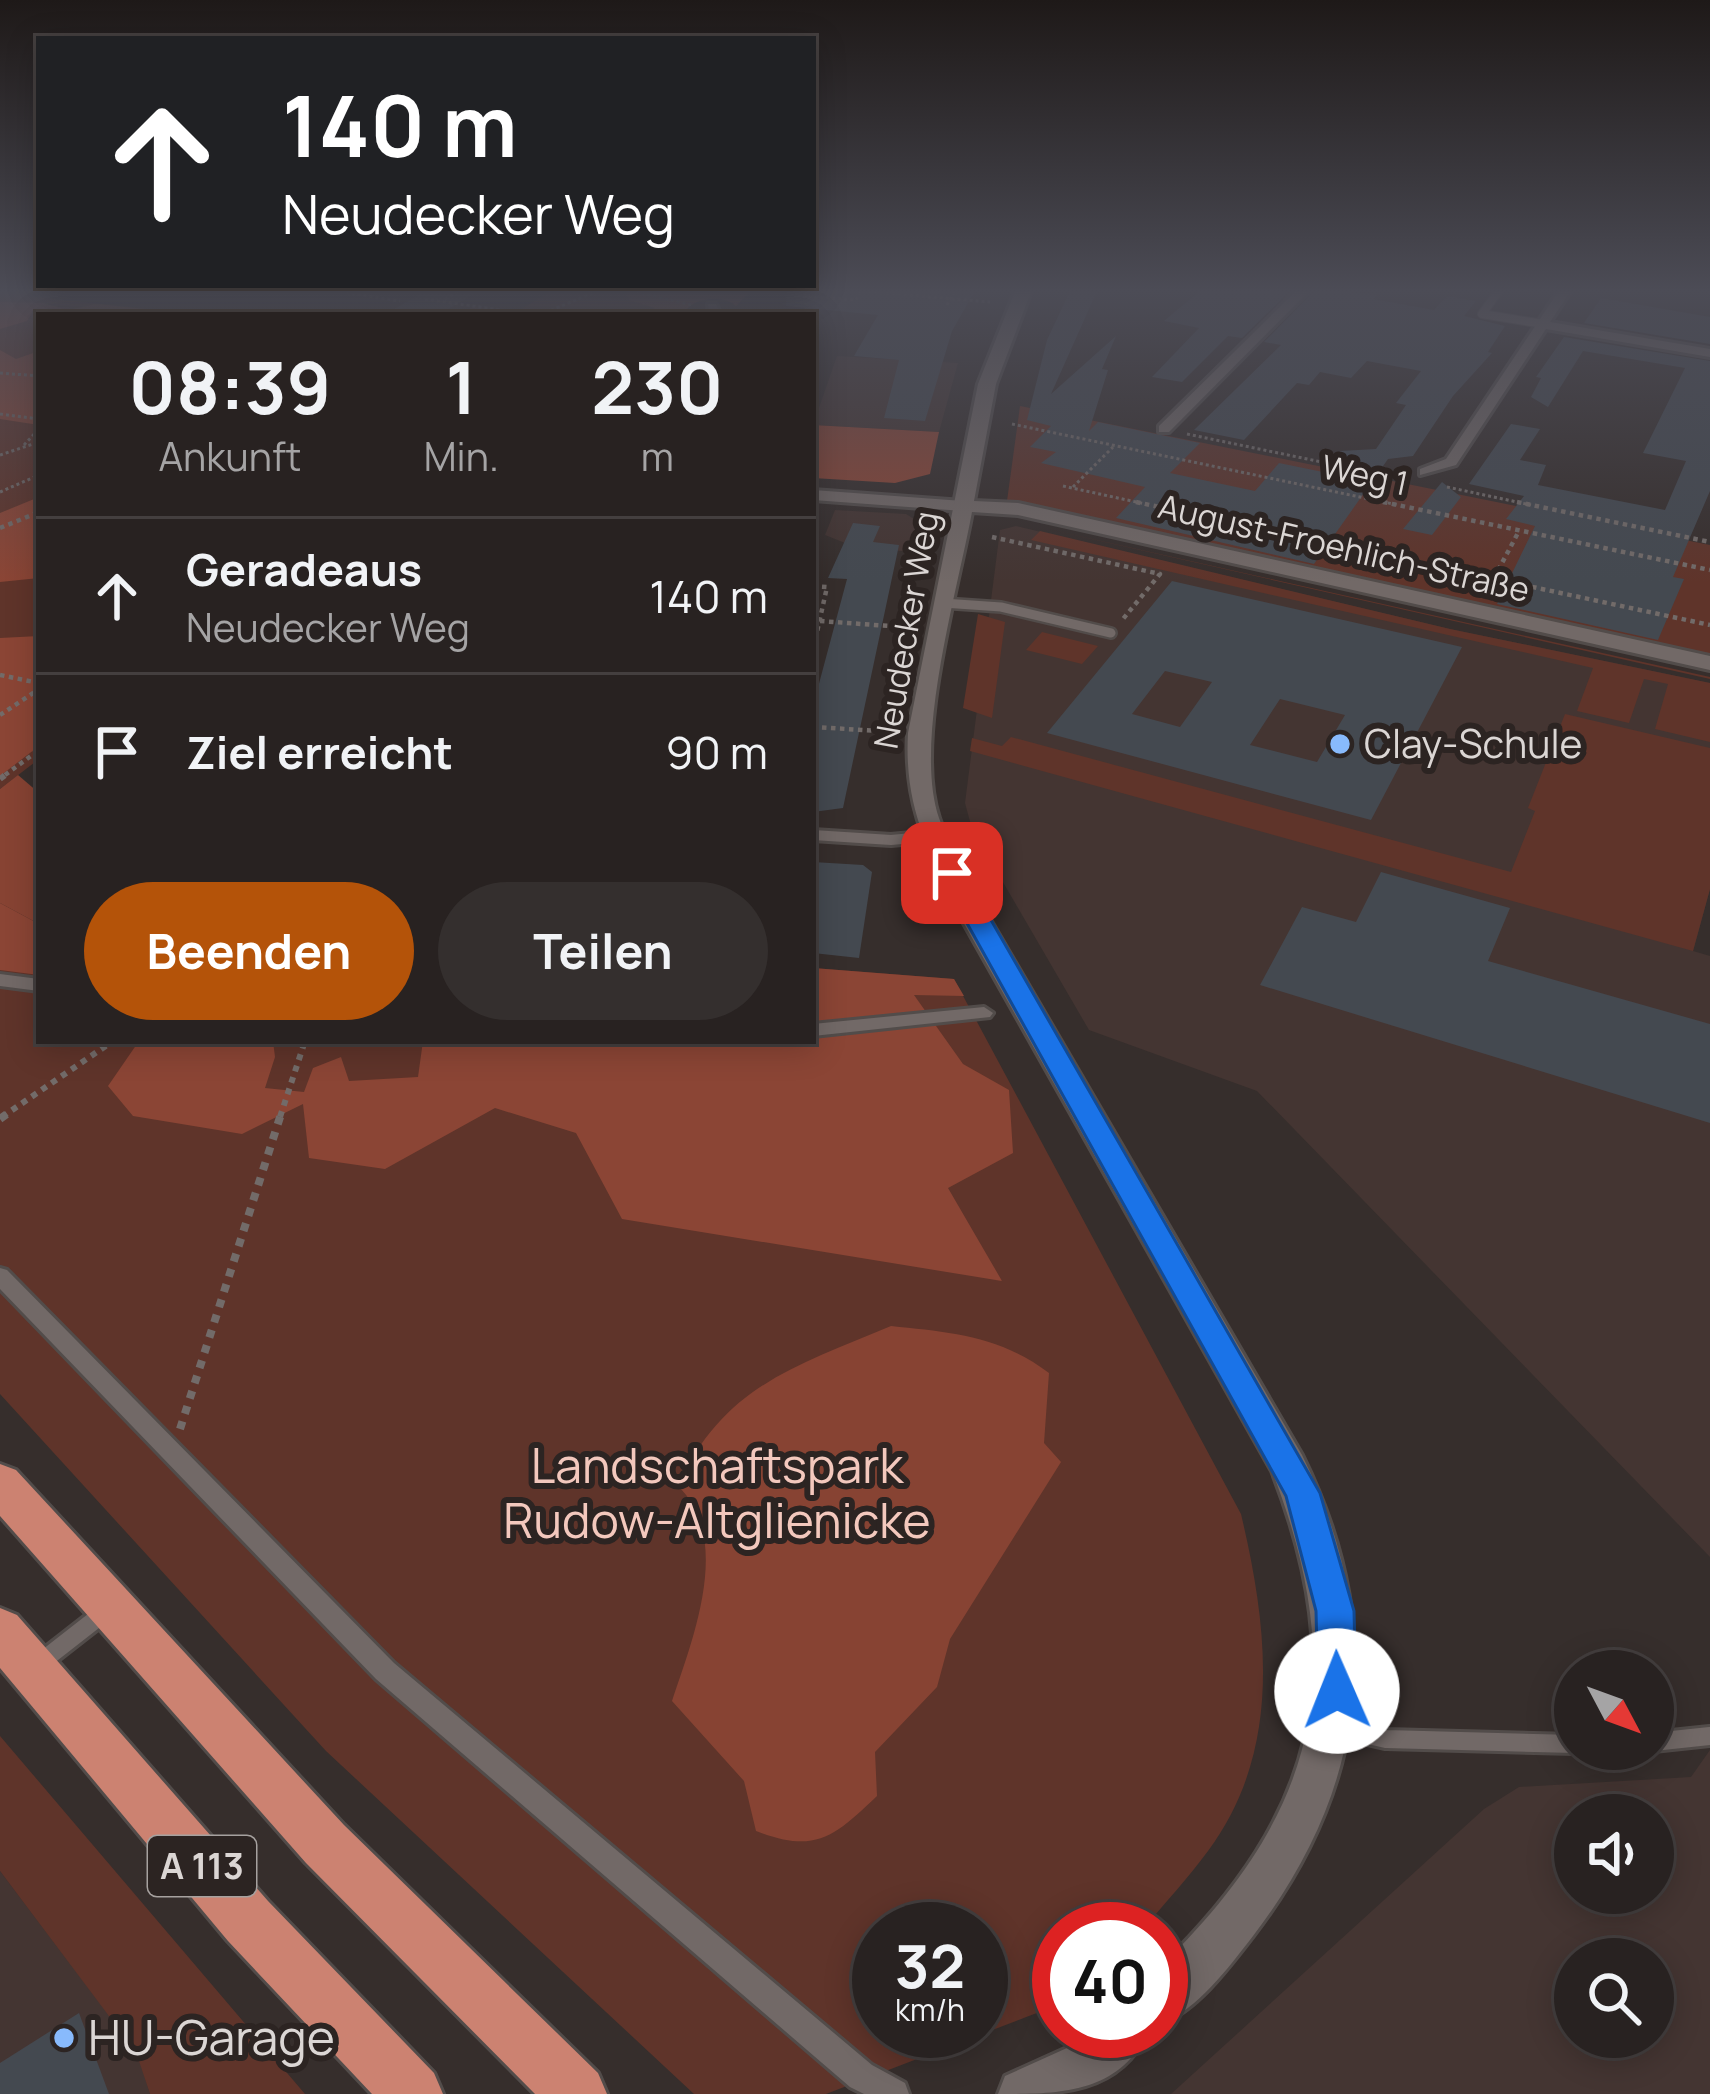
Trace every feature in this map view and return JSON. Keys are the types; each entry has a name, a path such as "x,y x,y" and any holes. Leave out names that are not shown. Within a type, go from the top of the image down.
{"highway":[{"name":"A 113","path":"0,1484 326,1844 577,2094"},
{"name":"A 113","path":"17,1649 248,1921 413,2094"}],"street":[{"name":"Neudecker Weg","path":"988,387 943,603 918,772 933,836 1303,1493 1335,1611 1337,1691 1310,1803 1267,1884 1238,1926 1188,1974"},
{"path":"1164,429 1207,387"},
{"path":"1425,472 1450,462 1501,387"},
{"path":"816,495 963,506"},
{"name":"August-Froehlich-Straße","path":"963,506 1018,509 1710,663"},
{"path":"0,980 36,985"},
{"path":"816,1030 983,1013"},
{"path":"0,1276 386,1671 861,2076 894,2094"},
{"path":"1023,2094 1075,2079 1096,2058"}],"lane":[{"path":"943,603 1001,607 1111,633"},
{"path":"816,835 891,840 933,836"},
{"path":"17,1649 111,1608"},
{"path":"1332,1727 1386,1739 1554,1743"},
{"path":"1674,1740 1710,1736"}],"path":[{"path":"0,414 36,419"},
{"name":"Weg 1","path":"1012,424 1710,570"},
{"path":"1164,429 1390,476"},
{"path":"25,445 36,432"},
{"path":"0,455 36,443"},
{"path":"1072,488 1113,447"},
{"path":"0,492 36,477"},
{"path":"1063,486 1710,625"},
{"path":"1447,488 1710,542"},
{"path":"0,528 36,513"},
{"path":"1494,578 1519,531"},
{"path":"992,537 1160,574 1111,633"},
{"path":"816,586 827,587 816,638"},
{"path":"820,622 902,627"},
{"path":"0,675 36,685"},
{"path":"0,715 36,688"},
{"path":"816,727 880,731"},
{"path":"0,779 36,752"},
{"path":"0,1119 109,1044"},
{"path":"171,1456 304,1044"}],"shaded area":[{"path":"0,387 36,387 36,425 0,419"},
{"path":"826,387 951,387 939,432 816,425"},
{"path":"816,425 939,432 930,474 895,483 816,478"},
{"path":"36,498 36,578 0,582 0,513"},
{"path":"835,510 906,514 919,522 913,552 855,547 825,535"},
{"path":"1016,526 1450,629 1710,683 1710,889 1693,951 1710,956 1710,1557 1257,1091 1089,1030 972,829 965,803 1000,530"},
{"path":"36,636 36,748 0,776 0,638"},
{"path":"18,775 36,790 36,922 0,903 0,789"},
{"path":"0,903 36,922 36,975 0,970"},
{"path":"816,968 954,979 964,996 914,995 963,1064 1009,1090 1013,1153 948,1188 1002,1281 622,1219 576,1133 495,1108 385,1169 309,1158 303,1104 242,1134 133,1116 108,1086 137,1044 273,1044 275,1057 265,1088 304,1092 313,1068 341,1057 349,1081 418,1077 423,1044 816,1044"},
{"path":"891,1326 993,1343 1049,1373 1044,1443 1061,1462 950,1639 937,1687 875,1752 877,1796 823,1837 809,1841 777,1838 756,1831 744,1781 672,1701 698,1619 706,1561 694,1508 678,1486 696,1452 740,1402 794,1368"},
{"path":"1710,1750 1710,2094 1171,2094 1484,1809 1519,1787 1691,1777"},
{"path":"0,1871 137,2052 150,2094 0,2094"}],"green space":[{"path":"0,387 36,387 36,761 0,789"},
{"path":"1020,406 1710,545 1710,656 1007,501"},
{"path":"1043,528 1710,677 1710,679"},
{"path":"1040,531 1450,629 1710,683 1710,742 1655,729 1668,684 1644,679 1629,723 1577,711 1593,668 1031,540"},
{"path":"978,614 1005,622 992,718 963,708"},
{"path":"1042,632 1098,646 1082,664 1026,650"},
{"path":"1565,714 1710,748 1710,889 1693,951 970,751 972,738 1002,746 1011,737 1511,872 1535,811 1528,808"},
{"name":"Landschaftspark Rudow-Altglienicke","path":"0,903 36,922 36,1044 816,1044 816,968 954,979 1241,1514 1262,1644 1259,1730 1249,1772 1232,1812 1208,1851 1166,1902 1032,1902 1032,2015 1008,2024 1008,1902 852,1902 852,2058 920,2058 826,2094 694,2094 326,1751 0,1394"},
{"path":"0,1736 305,2094 150,2094 136,2052 0,1871"}],"building":[{"path":"892,387 935,387 925,421 884,418"},
{"path":"1035,387 1054,387 1051,394 1059,387 1103,387 1089,431 1098,422 1200,443 1170,473 1255,491 1279,463 1323,472 1340,451 1376,449 1406,405 1396,403 1409,387 1461,387 1413,456 1388,459 1314,564 1116,518 1145,487 1041,463 1056,452 1030,447 1051,426 1027,420"},
{"path":"1238,387 1294,387 1244,440 1194,430"},
{"path":"1536,387 1561,387 1548,407 1531,397"},
{"path":"1676,387 1710,387 1710,491 1673,577 1684,579 1658,640 1497,604 1535,526 1506,519 1524,496 1469,484 1511,424 1540,429 1520,460 1546,465 1538,485 1665,510 1686,461 1643,453"},
{"path":"1442,482 1461,497 1432,535 1403,529"},
{"path":"853,523 880,526 873,542 899,545 843,808 816,812 816,695 847,579 828,578"},
{"path":"1172,581 1462,647 1371,820 1047,733","holes":["1165,671 1212,682 1180,727 1132,714","1280,699 1345,715 1317,762 1250,745"]},
{"path":"816,862 863,865 872,872 859,958 816,953"},
{"path":"1381,872 1510,908 1488,961 1710,1024 1710,1123 1260,985 1302,907 1356,922"},
{"name":"HU-Garage","path":"79,2013 109,2094 0,2094 0,2063"}],"place":[{"name":"Clay-Schule","path":"1340,744"},
{"name":"HU-Garage","path":"64,2038"}],"route":[{"path":"952,873 1303,1493 1317,1529 1335,1611 1337,1691"}]}
